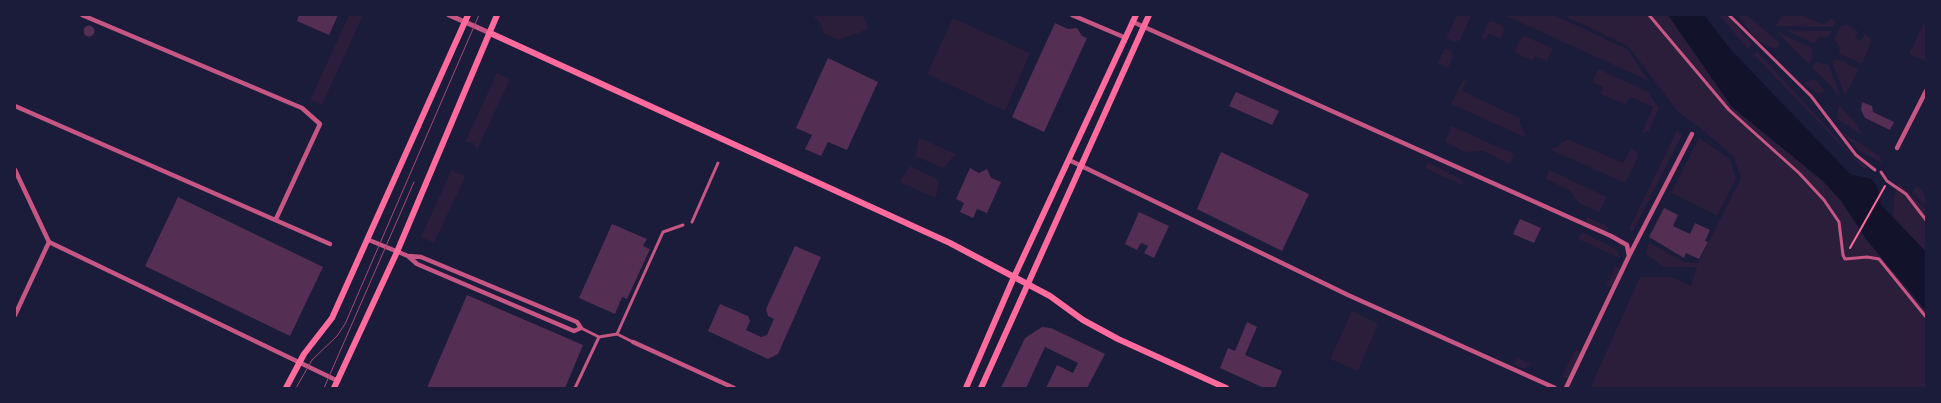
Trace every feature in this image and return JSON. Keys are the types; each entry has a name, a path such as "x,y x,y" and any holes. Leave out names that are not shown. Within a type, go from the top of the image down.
{"main road":[{"path":"336,385 397,252 497,15"},
{"path":"966,388 1014,277 1136,15"},
{"path":"980,388 1149,15"},
{"path":"286,388 298,363 328,327 369,240 466,18"},
{"path":"490,33 950,243 1028,284 1118,339 1226,388"}],"street":[{"path":"82,15 302,108 320,124 276,218"},
{"path":"449,15 466,18 490,33"},
{"path":"1072,15 1126,38"},
{"path":"1649,15 1728,110 1798,173 1824,200 1838,222 1842,255 1845,259 1867,257 1879,259 1926,317"},
{"path":"1729,15 1811,96 1856,155 1875,170"},
{"path":"1133,22 1611,236 1627,245 1629,256"},
{"path":"1897,148 1926,91"},
{"path":"15,106 256,212 276,218 330,244"},
{"path":"1566,388 1629,256 1692,134"},
{"path":"1069,160 1348,295 1556,388"},
{"path":"692,222 718,162"},
{"path":"1881,172 1887,182 1906,194 1926,220"},
{"path":"16,173 49,242 298,363 336,385"},
{"path":"617,334 662,232 683,225"},
{"path":"369,240 408,256 421,257 577,322 580,328 599,337 617,334 734,388"},
{"path":"15,315 49,242"},
{"path":"408,256 417,264 574,331 580,328"},
{"path":"576,388 599,337"}],"path":[{"path":"1850,248 1887,182"}],"shaded area":[{"path":"349,15 363,15 322,105 310,100"},
{"path":"812,15 863,15 869,29 839,40 824,34 820,22"},
{"path":"1457,15 1471,16 1460,40 1455,42 1446,38"},
{"path":"1504,15 1554,15 1627,49 1649,81"},
{"path":"1563,15 1668,15 1732,107 1823,181 1842,202 1866,239 1926,311 1926,388 1590,388 1640,277 1671,277 1691,286 1697,267 1663,267 1646,254 1649,243 1685,262 1698,263 1741,178 1734,157 1702,129 1678,112 1628,46"},
{"path":"1668,15 1704,15 1731,50 1850,174 1871,179 1877,186 1881,205 1926,252 1926,311 1866,239 1842,202 1823,181 1732,107"},
{"path":"1719,15 1727,15 1753,45 1748,49"},
{"path":"1738,15 1747,15 1780,43 1777,49 1769,47 1756,39"},
{"path":"1782,15 1802,15 1821,24 1827,23 1830,18 1836,22 1833,27 1776,26"},
{"path":"953,18 1030,53 1005,111 927,74"},
{"path":"1926,19 1926,61 1909,54"},
{"path":"1493,21 1503,26 1504,31 1501,39 1488,34 1485,40 1481,39 1488,23"},
{"path":"1846,24 1858,31 1855,38 1861,41 1865,34 1872,40 1862,64 1839,54 1840,47 1834,40 1841,25 1844,26"},
{"path":"1785,30 1832,31 1828,37 1819,38 1814,43"},
{"path":"1776,31 1812,48 1813,59 1809,64"},
{"path":"1525,36 1553,49 1547,61 1535,56 1533,61 1514,52 1521,38"},
{"path":"1445,48 1452,52 1453,57 1448,68 1438,63"},
{"path":"1757,51 1855,158 1868,167 1864,169 1754,55"},
{"path":"1837,59 1859,69 1845,96 1832,62"},
{"path":"1816,62 1829,65 1841,97 1812,67"},
{"path":"1598,69 1647,91 1659,108 1649,131 1642,133 1653,107 1630,97 1626,105 1600,94 1603,87 1592,82"},
{"path":"497,73 510,79 478,148 475,147 474,143 465,142"},
{"path":"1815,79 1826,92 1818,94 1803,83"},
{"path":"1463,80 1466,81 1462,91 1520,118 1520,124 1527,138 1451,104"},
{"path":"1839,105 1855,122 1862,135 1837,119"},
{"path":"1452,126 1514,154 1510,164 1483,151 1464,152 1445,141"},
{"path":"1677,130 1682,135 1633,231 1629,229"},
{"path":"1842,132 1880,156 1882,163 1858,150"},
{"path":"919,138 956,154 943,168 915,156"},
{"path":"1699,138 1730,159 1736,179 1717,216 1671,193"},
{"path":"1567,139 1623,163 1631,148 1637,152 1638,157 1625,183 1549,149 1558,146"},
{"path":"1428,162 1461,179 1464,186 1425,168"},
{"path":"910,166 939,180 936,198 899,182"},
{"path":"452,169 456,173 466,175 434,243 421,237"},
{"path":"1549,170 1607,197 1599,212 1579,203 1570,191 1546,179"},
{"path":"1898,182 1926,210 1926,252 1893,217 1894,197"},
{"path":"1917,186 1926,195 1926,206 1912,192"},
{"path":"1587,217 1609,227 1605,232 1586,222"},
{"path":"1582,232 1616,249 1620,258 1578,239"},
{"path":"1615,266 1622,270 1614,286 1606,286"},
{"path":"1352,311 1378,324 1358,371 1330,359"},
{"path":"1576,349 1582,354 1570,380 1562,376"},
{"path":"1516,357 1531,364 1524,369 1515,365"}],"building":[{"path":"299,15 338,15 329,35 297,21"},
{"path":"1055,23 1068,29 1077,28 1082,36 1087,38 1044,132 1012,117"},
{"path":"89,25 95,31 89,37 83,31"},
{"path":"828,58 878,82 847,150 828,142 821,156 805,149 812,135 796,128"},
{"path":"1236,92 1279,111 1272,125 1229,106"},
{"path":"1862,102 1872,106 1873,112 1894,122 1890,130 1865,118 1861,110"},
{"path":"1221,152 1309,194 1282,251 1197,209"},
{"path":"970,168 979,173 987,169 991,178 1001,182 987,213 977,209 973,218 960,212 964,203 956,199"},
{"path":"178,197 323,267 290,336 145,266"},
{"path":"1664,208 1678,215 1673,226 1690,234 1695,223 1710,230 1705,241 1708,242 1699,259 1686,253 1684,258 1649,237"},
{"path":"1139,212 1169,226 1154,258 1144,253 1148,246 1141,243 1137,250 1125,244"},
{"path":"1520,219 1541,228 1534,243 1513,234"},
{"path":"612,224 647,239 643,246 650,249 627,299 622,297 615,314 579,298"},
{"path":"795,246 821,257 778,354 768,359 708,331 720,304 748,316 750,321 746,330 761,337 767,335 774,319 768,316 766,309"},
{"path":"467,295 583,345 565,388 427,388"},
{"path":"1247,322 1257,327 1245,355 1282,371 1275,388 1264,388 1220,368 1228,348 1235,351"},
{"path":"1042,327 1051,328 1105,354 1087,388 1046,388 1057,365 1073,373 1078,363 1045,347 1026,388 1001,388 1025,338"}],"tram line":[{"path":"296,388 312,360 337,336 345,324 479,15"},
{"path":"324,388 414,182"}]}
